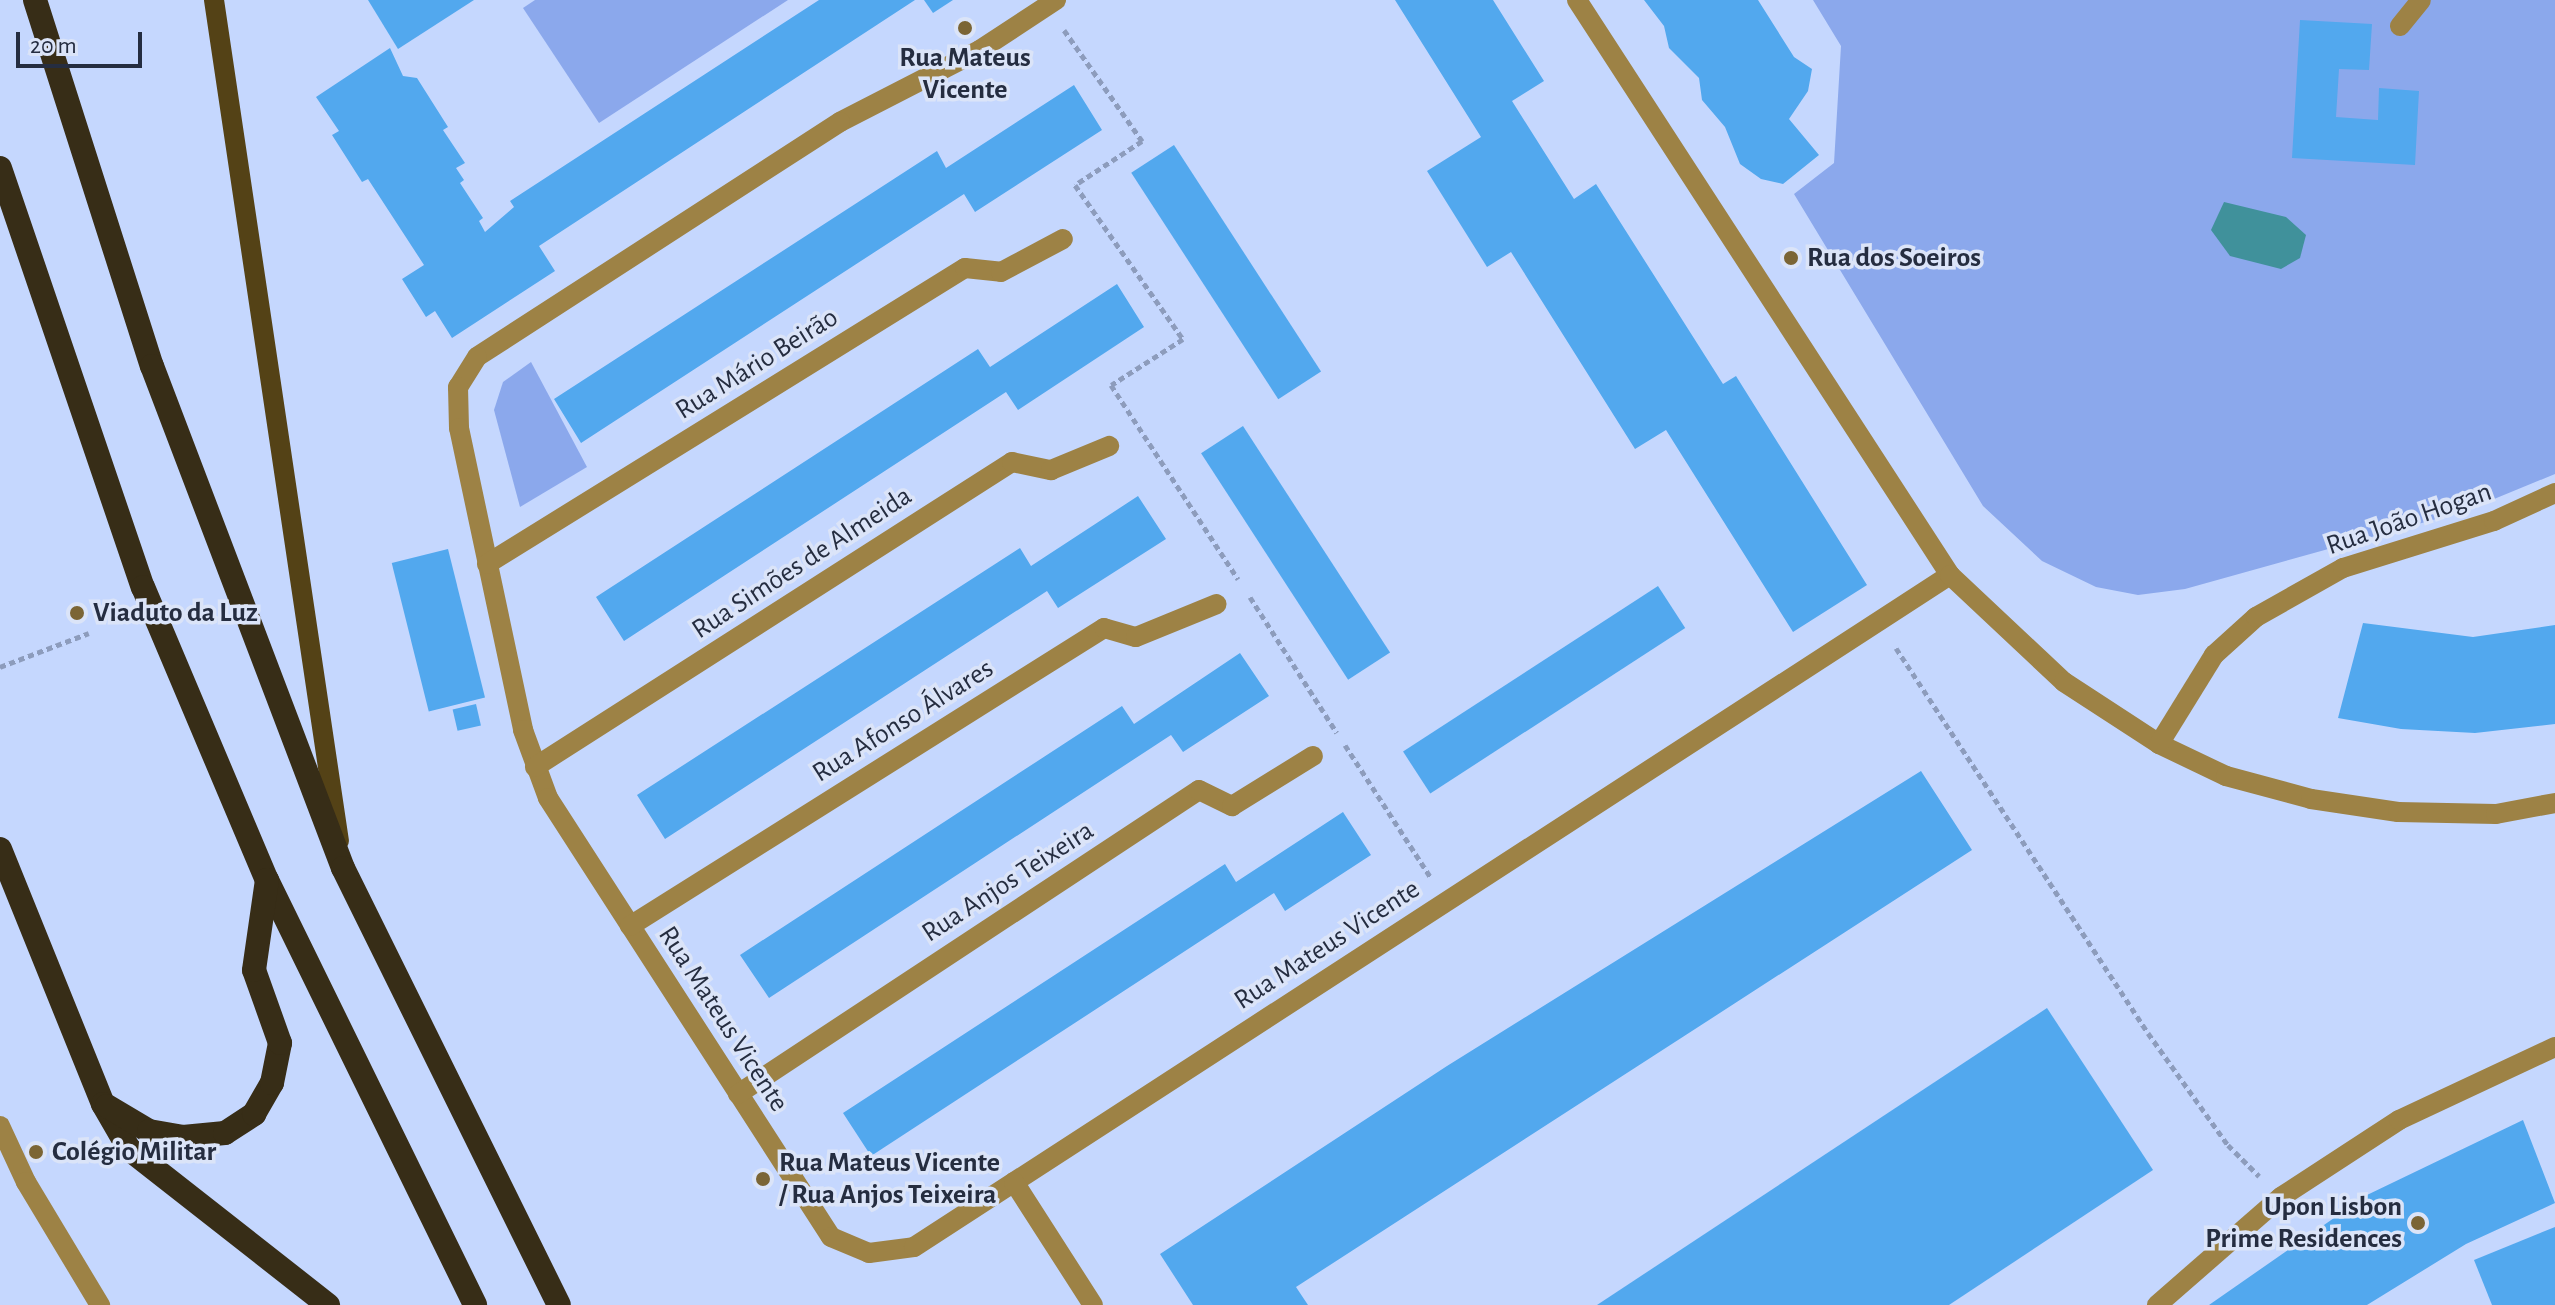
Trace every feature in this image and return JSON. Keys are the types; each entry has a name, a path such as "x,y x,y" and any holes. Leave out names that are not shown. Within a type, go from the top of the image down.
{"highway":[{"path":"35,0 152,366 343,868 559,1305"},
{"path":"0,168 143,587 267,880 475,1305"},
{"path":"0,849 103,1104 129,1149 328,1305"},
{"path":"103,1104 149,1131 183,1137 225,1133 254,1114 272,1083 280,1043 254,970 267,880"}],"main road":[{"path":"214,0 343,868"}],"street":[{"name":"Rua Mateus Vicente","path":"1056,0 980,50 840,122 477,357 458,387 456,408 487,564 535,767 548,798 817,1219 847,1247 892,1253 914,1247 1950,575"},
{"path":"1577,0 1950,575 2064,682 2159,744 2226,776 2311,799 2398,812 2496,814 2555,803"},
{"path":"2400,26 2421,0"},
{"name":"Rua Mário Beirão","path":"487,564 965,268 1001,272 1063,239"},
{"name":"Rua Simões de Almeida","path":"535,767 1012,462 1051,470 1109,446"},
{"name":"Rua João Hogan","path":"2159,744 2214,655 2256,617 2343,568 2494,521 2555,493"},
{"name":"Rua Afonso Álvares","path":"630,926 1104,628 1136,637 1217,604"},
{"name":"Rua Anjos Teixeira","path":"738,1094 1199,790 1232,806 1313,756"},
{"path":"2157,1305 2281,1197 2399,1120 2555,1047"},
{"path":"0,1126 26,1182 100,1305"},
{"path":"1014,1182 1093,1305"}],"path":[{"path":"1083,56 1142,141 1075,185 1183,339 1111,385 1447,901"},
{"path":"0,667 89,633"},
{"path":"1901,660 2088,934 2157,1045 2228,1145 2281,1197"}],"shaded area":[{"path":"535,0 788,0 599,123 523,8"},
{"path":"1813,0 2555,0 2555,474 2465,511 2185,589 2138,595 2096,587 2042,561 1983,506 1794,194 1834,163 1841,46"},
{"path":"2224,202 2286,217 2306,235 2300,258 2281,269 2230,256 2211,230"},
{"path":"531,362 587,467 520,507 494,410 503,382"}],"building":[{"path":"368,0 474,0 398,49"},
{"path":"819,0 915,0 539,246 555,271 452,338 435,311 426,317 402,279 424,265 368,179 362,182 332,135 339,131 316,97 390,48 403,76 417,78 448,127 443,130 465,163 456,168 464,180 460,183 483,218 479,221 485,232 514,207 510,201"},
{"path":"924,0 953,0 933,13"},
{"path":"1395,0 1493,0 1544,81 1512,101 1574,199 1596,184 1723,384 1736,376 1867,585 1793,632 1666,430 1635,449 1511,252 1487,267 1427,171 1481,137"},
{"path":"1644,0 1758,0 1794,57 1812,69 1808,91 1789,119 1819,155 1783,184 1761,179 1740,164 1725,127 1702,100 1699,78 1669,48 1664,26"},
{"path":"2300,20 2372,24 2369,70 2339,69 2336,117 2378,120 2379,88 2419,91 2415,165 2292,158"},
{"path":"1074,85 1102,130 975,212 964,194 581,443 554,399 937,151 946,168"},
{"path":"1174,145 1321,371 1278,399 1131,173"},
{"path":"1117,284 1144,327 1018,410 1006,392 624,641 596,597 978,349 990,367"},
{"path":"1243,426 1390,652 1348,680 1201,453"},
{"path":"1138,496 1166,539 1058,608 1047,591 665,839 637,795 1020,548 1031,566"},
{"path":"448,549 485,697 429,711 392,563"},
{"path":"1658,586 1685,628 1430,794 1403,752"},
{"path":"2363,623 2473,637 2555,625 2555,724 2475,733 2401,729 2338,718"},
{"path":"1240,653 1269,696 1183,752 1171,735 769,998 740,955 1122,706 1134,724"},
{"path":"476,704 481,725 458,731 453,709"},
{"path":"1921,771 1972,850 1296,1287 1308,1305 1193,1305 1160,1254 1447,1066"},
{"path":"1343,812 1371,855 1285,911 1274,893 871,1156 843,1113 1225,864 1236,882"},
{"path":"2047,1008 2153,1170 1949,1305 1597,1305"},
{"name":"Upon Lisbon Prime Residences","path":"2523,1120 2555,1203 2466,1244 2367,1305 2209,1305 2367,1195"},
{"path":"2555,1227 2555,1305 2492,1305 2474,1260"}],"place":[{"name":"Rua Mateus Vicente","path":"965,28"},
{"name":"Rua dos Soeiros","path":"1791,258"},
{"name":"Viaduto da Luz","path":"77,613"},
{"name":"Colégio Militar","path":"36,1152"},
{"name":"Rua Mateus Vicente / Rua Anjos Teixeira","path":"763,1179"},
{"name":"Upon Lisbon Prime Residences","path":"2418,1223"}]}
